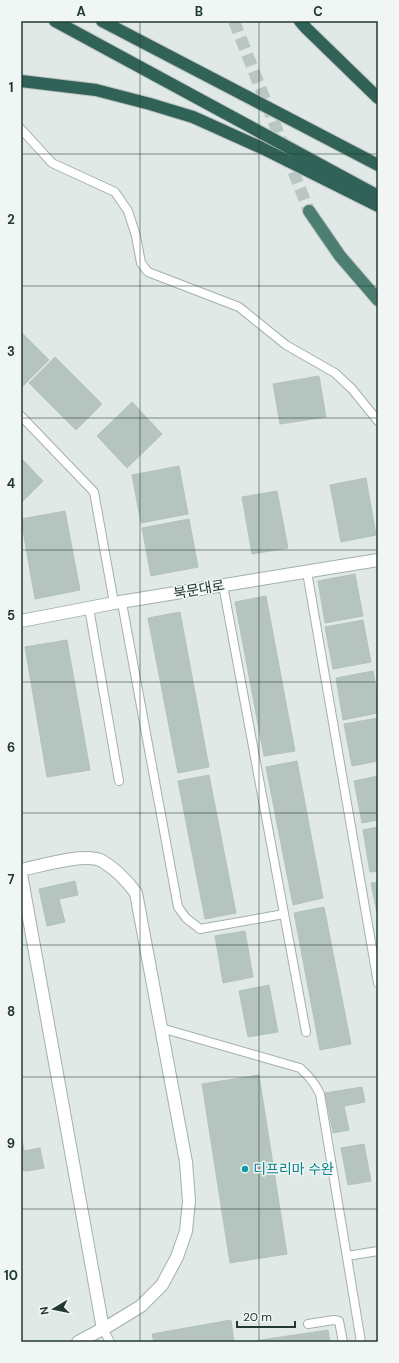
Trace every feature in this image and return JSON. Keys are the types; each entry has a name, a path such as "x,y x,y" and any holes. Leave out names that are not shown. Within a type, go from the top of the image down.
{"highway":[{"path":"55,21 378,196"},
{"path":"102,21 378,165"},
{"path":"300,21 357,79 378,98"},
{"path":"21,81 96,90 193,117 378,206"},
{"path":"309,211 340,256 378,300"}],"street":[{"name":"북문대로","path":"21,621 223,585 378,560"},
{"path":"21,870 79,858 102,861 124,878 136,893 186,1162 189,1201 186,1231 177,1257 162,1285 141,1306 78,1342"},
{"path":"21,874 103,1329"}],"lane":[{"path":"21,129 52,163 114,192 128,211 136,236 141,263 148,272 239,307 286,345 335,373 352,388 378,421"},
{"path":"21,416 94,492 118,603 178,906 186,918 200,929 284,914"},
{"path":"307,572 378,983"},
{"path":"223,585 306,1032"},
{"path":"89,608 119,781"},
{"path":"161,1028 300,1068 310,1077 320,1094 361,1342"},
{"path":"347,1256 378,1251"},
{"path":"308,1324 334,1320 339,1321 343,1342"},
{"path":"103,1329 110,1342"}],"building":[{"path":"21,332 49,360 23,386 21,384"},
{"path":"55,357 102,404 76,430 29,383"},
{"path":"319,376 326,417 280,424 273,384"},
{"path":"132,402 162,434 127,468 97,436"},
{"path":"21,458 43,481 21,503"},
{"path":"179,466 188,514 141,523 132,475"},
{"path":"366,478 376,535 341,542 330,485"},
{"path":"277,491 288,548 252,554 242,497"},
{"path":"65,511 80,590 35,599 21,519"},
{"path":"189,519 198,567 151,576 142,528"},
{"path":"355,574 363,616 325,623 318,581"},
{"path":"266,596 295,751 264,756 235,602"},
{"path":"180,612 209,767 178,773 148,618"},
{"path":"363,620 371,662 333,669 325,627"},
{"path":"67,640 90,770 47,777 25,647"},
{"path":"373,671 378,698 378,713 343,720 336,678"},
{"path":"378,718 378,761 352,766 344,724"},
{"path":"297,761 323,898 293,905 266,767"},
{"path":"209,775 236,913 205,919 178,781"},
{"path":"378,776 378,820 362,823 354,781"},
{"path":"378,827 378,871 370,872 363,830"},
{"path":"75,881 78,895 59,899 65,922 47,926 39,889"},
{"path":"378,882 378,918 371,883"},
{"path":"324,907 351,1044 320,1050 294,913"},
{"path":"245,931 253,977 223,983 215,936"},
{"path":"269,985 278,1032 248,1037 239,991"},
{"name":"디프리마 수완","path":"259,1075 287,1254 230,1263 202,1084"},
{"path":"362,1087 365,1102 344,1106 349,1130 333,1133 325,1093"},
{"path":"21,1134 24,1151 40,1148 44,1168 27,1171 21,1170"},
{"path":"364,1144 371,1181 348,1185 341,1148"},
{"path":"231,1320 234,1342 154,1342 152,1334"},
{"path":"328,1330 330,1342 254,1342 254,1341"}],"tunnel":[{"path":"234,21 309,211"}],"place":[{"name":"디프리마 수완","path":"245,1169"}]}
